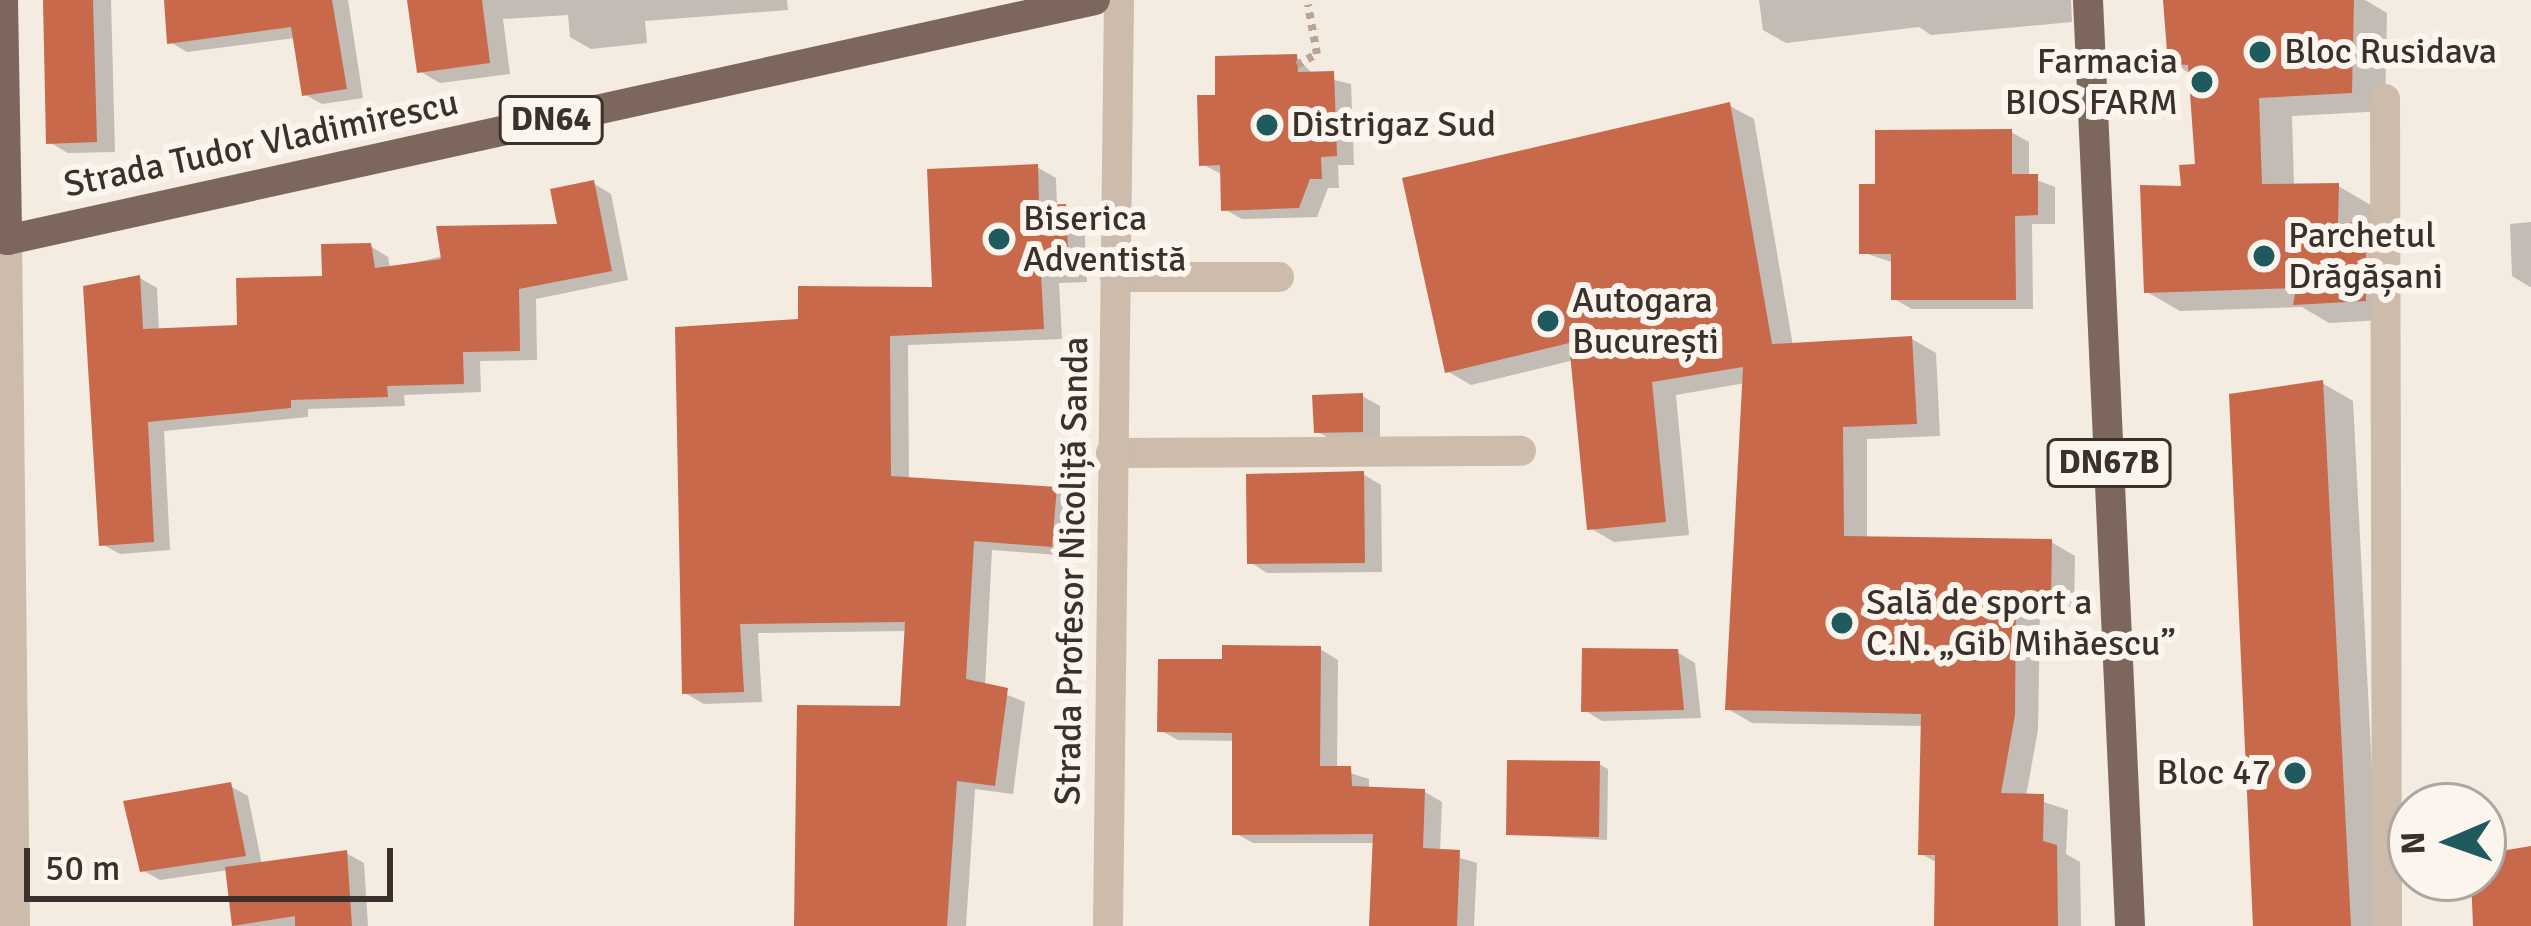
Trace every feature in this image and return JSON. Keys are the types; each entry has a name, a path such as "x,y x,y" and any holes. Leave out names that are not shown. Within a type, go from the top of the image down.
{"main road":[{"path":"3,0 7,240"},
{"name":"Strada Tudor Vladimirescu","path":"7,240 1095,0"},
{"name":"DN67B","path":"2088,0 2130,926"}],"street":[{"name":"Strada Profesor Nicoliță Sanda","path":"1108,926 1119,0"},
{"path":"2385,99 2387,926"},
{"path":"7,240 15,926"},
{"path":"1115,277 1279,277"},
{"path":"1111,453 1521,451"}],"path":[{"path":"1298,65 1317,54 1308,5"}],"building":[{"path":"43,0 93,0 97,142 46,144"},
{"path":"164,0 332,0 347,89 302,96 291,27 167,44"},
{"path":"407,0 482,0 490,63 417,73"},
{"path":"2163,0 2354,0 2352,93 2259,98 2262,184 2339,183 2338,224 2366,221 2366,301 2293,305 2296,288 2144,293 2140,185 2181,186 2179,165 2195,164 2188,65 2168,64"},
{"name":"Distrigaz Sud","path":"1297,54 1298,72 1334,71 1337,156 1321,157 1322,179 1310,179 1299,208 1221,211 1220,165 1199,166 1197,95 1215,95 1215,56"},
{"path":"1730,102 1772,344 1912,336 1917,424 1843,427 1844,536 2052,539 2051,597 2016,596 2015,715 2001,793 2044,794 2043,841 2057,845 2058,926 1934,926 1935,855 1918,855 1921,714 1725,710 1743,367 1652,382 1666,522 1587,530 1569,343 1445,373 1402,178"},
{"path":"2012,129 2012,174 2038,174 2038,215 2015,216 2016,300 1891,300 1891,254 1859,254 1859,184 1875,184 1875,130"},
{"path":"1038,164 1039,205 1066,204 1069,273 1041,274 1044,329 890,336 891,476 1057,487 1052,547 974,541 966,679 1008,688 995,786 957,781 947,926 794,926 797,705 900,706 905,622 740,624 744,692 682,694 675,327 798,319 798,286 932,287 927,169"},
{"path":"594,180 612,271 519,289 520,351 463,352 464,384 387,386 388,397 291,400 291,408 148,422 154,542 99,546 83,286 140,275 143,329 237,325 236,278 322,276 321,244 371,243 375,268 441,259 436,226 557,224 550,189"},
{"name":"Bloc 47","path":"2323,380 2351,926 2253,926 2229,394"},
{"path":"1363,393 1363,432 1314,433 1312,395"},
{"path":"1364,471 1365,563 1247,564 1246,474"},
{"path":"1222,645 1321,646 1320,766 1351,766 1352,786 1425,789 1423,848 1460,850 1457,926 1369,926 1373,834 1232,835 1232,733 1157,732 1158,659 1222,659"},
{"path":"1582,648 1678,649 1684,710 1581,712"},
{"path":"1507,760 1600,761 1599,837 1506,835"},
{"path":"231,782 246,856 140,872 123,801"},
{"path":"2531,846 2531,926 2473,926 2472,902 2507,902 2507,850"},
{"path":"347,850 352,926 295,926 295,916 232,926 225,867"}],"place":[{"name":"Bloc Rusidava","path":"2260,52"},
{"name":"Farmacia BIOS FARM","path":"2202,82"},
{"name":"Distrigaz Sud","path":"1267,125"},
{"name":"Biserica Adventistă","path":"999,239"},
{"name":"Parchetul Drăgășani","path":"2264,256"},
{"name":"Autogara București","path":"1548,321"},
{"name":"Sală de sport a C.N. „Gib Mihăescu”","path":"1842,623"},
{"name":"Bloc 47","path":"2295,773"}]}
